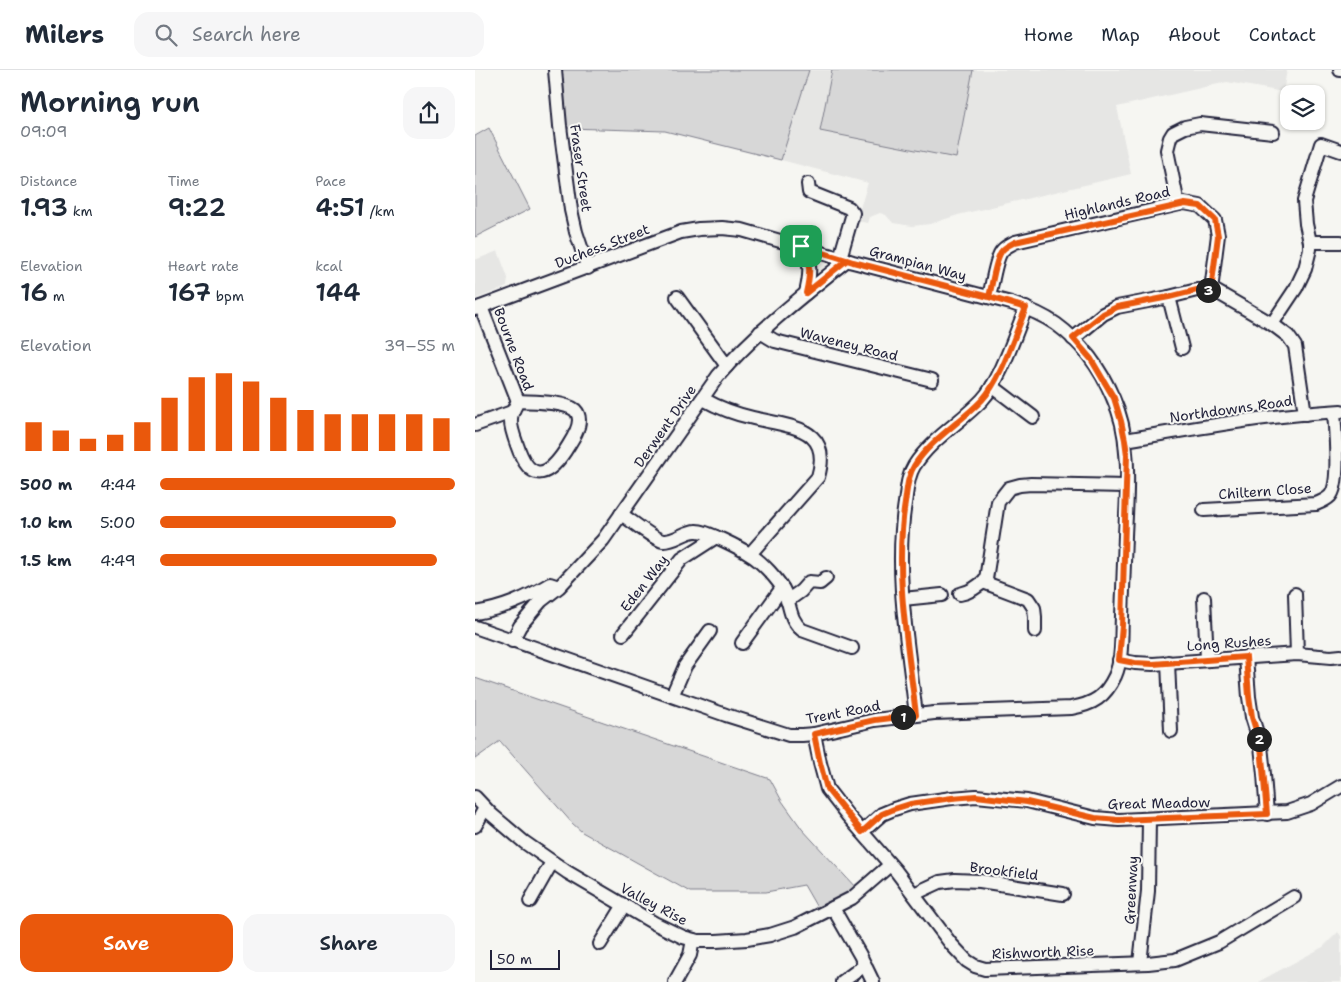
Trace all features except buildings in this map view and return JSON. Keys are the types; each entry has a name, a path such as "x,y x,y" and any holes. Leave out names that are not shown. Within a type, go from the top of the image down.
{"street":[{"name":"Fraser Street","path":"555,70 571,210 588,268"},
{"path":"1178,204 1167,150 1169,138 1173,133 1185,127 1200,124 1273,132"},
{"path":"1272,324 1296,288 1305,268 1310,242 1304,202 1321,144 1341,151"},
{"path":"808,184 809,192 849,208 853,213 843,259"},
{"name":"Highlands Road","path":"989,297 1001,252 1015,242 1178,204 1200,206 1215,220 1218,236 1211,290"},
{"name":"Duchess Street","path":"478,308 681,232 722,228 742,230"},
{"name":"Grampian Way","path":"742,230 1026,308 1055,323 1073,338 1091,359 1114,398 1125,440 1127,455 1122,626 1119,660"},
{"path":"1310,242 1341,242"},
{"path":"801,246 807,254 810,267 806,293"},
{"name":"Derwent Drive","path":"512,641 520,626 541,601 559,586 603,540 727,366 761,332 843,259"},
{"path":"1073,338 1103,314 1117,307 1197,290 1215,291 1272,324 1288,336 1295,346 1305,414"},
{"path":"677,297 727,366"},
{"path":"1169,297 1182,348"},
{"name":"Bourne Road","path":"478,308 515,407"},
{"path":"916,715 901,587 901,541 908,481 913,467 932,444 982,400 992,386 1001,370 1026,308"},
{"name":"Waveney Road","path":"761,332 775,340 932,380"},
{"path":"992,386 1033,417"},
{"path":"703,398 717,407 791,427 810,435 820,450 821,466 818,477 750,554"},
{"path":"475,425 515,407 559,404 570,407 579,414 578,427 573,439 557,463 544,472 530,469 525,464 514,435 511,419 515,407"},
{"name":"Northdowns Road","path":"1125,440 1213,425 1338,412"},
{"name":"Chiltern Close","path":"1204,510 1316,504 1331,496 1337,479 1338,412"},
{"path":"959,594 967,593 977,588 985,579 998,502 1009,488 1031,484 1126,486"},
{"path":"621,514 661,541 696,530 716,537 750,554 779,581 796,625 802,630 852,648"},
{"name":"Eden Way","path":"623,634 682,559 716,537"},
{"path":"787,601 801,592 809,582 820,583 826,578"},
{"path":"983,582 1028,599 1034,608 1035,631"},
{"path":"475,613 509,605 528,597 550,584 559,586"},
{"path":"742,643 782,588"},
{"path":"1295,594 1297,654"},
{"path":"903,599 942,595"},
{"path":"1204,598 1207,659"},
{"name":"Trent Road","path":"475,628 734,718 789,735 814,734 875,720 934,713 1071,708 1088,705 1104,693 1115,675 1119,660"},
{"path":"672,696 685,666 710,632"},
{"name":"Long Rushes","path":"1119,660 1144,663 1297,654 1341,656"},
{"path":"1246,657 1252,717 1261,746 1267,814"},
{"path":"1168,662 1171,731"},
{"name":"Rishworth Rise","path":"814,734 827,789 891,865 951,944 967,961 975,966 985,969 1175,960 1219,942 1294,897"},
{"name":"Great Meadow","path":"862,832 882,814 894,809 910,804 952,798 976,796 1027,802 1095,818 1119,820 1287,812 1311,804 1341,786"},
{"name":"Valley Rise","path":"475,796 485,808 524,842 567,872 675,933 693,940 732,940 770,935 795,926 852,898 891,865"},
{"path":"475,826 485,808"},
{"name":"Greenway","path":"1140,963 1148,891 1149,819"},
{"path":"530,901 552,862"},
{"name":"Brookfield","path":"914,894 940,882 955,880 980,881 1063,894"},
{"path":"600,944 624,905"},
{"path":"833,908 873,982"},
{"path":"675,982 690,955 693,940"},
{"path":"843,982 865,965"}],"shaded area":[{"path":"561,70 809,70 781,160 665,131 567,128"},
{"path":"809,70 1287,70 1284,85 1280,85 1280,91 1227,82 1117,107 1131,174 958,215 930,224 912,226 893,223 886,215 880,213 870,217 868,223 856,221 868,183 781,160"},
{"path":"832,70 973,70 956,158 820,131"},
{"path":"489,128 530,209 475,237 475,136"},
{"path":"498,251 508,278 507,287 475,299 475,260"},
{"path":"475,678 770,779 782,801 802,829 856,888 819,911 804,885 766,892 690,892 582,832 500,741 475,759"},
{"path":"1338,932 1341,936 1341,982 1258,982 1323,947"}],"route":[{"path":"801,246 807,254 810,267 806,293 847,260 989,297 1001,252 1015,242 1178,204 1200,206 1215,220 1218,236 1211,290 1197,290 1117,307 1103,314 1073,338 1091,359 1114,398 1125,440 1127,455 1122,626 1119,660 1153,664 1246,657 1252,717 1261,746 1267,814 1119,820 1095,818 1027,802 976,796 910,804 894,809 882,814 862,832 848,816 827,789 814,734 875,720 916,715 901,587 901,541 908,481 913,467 932,444 982,400 992,386 1001,370 1026,308 853,262 801,246"}]}
